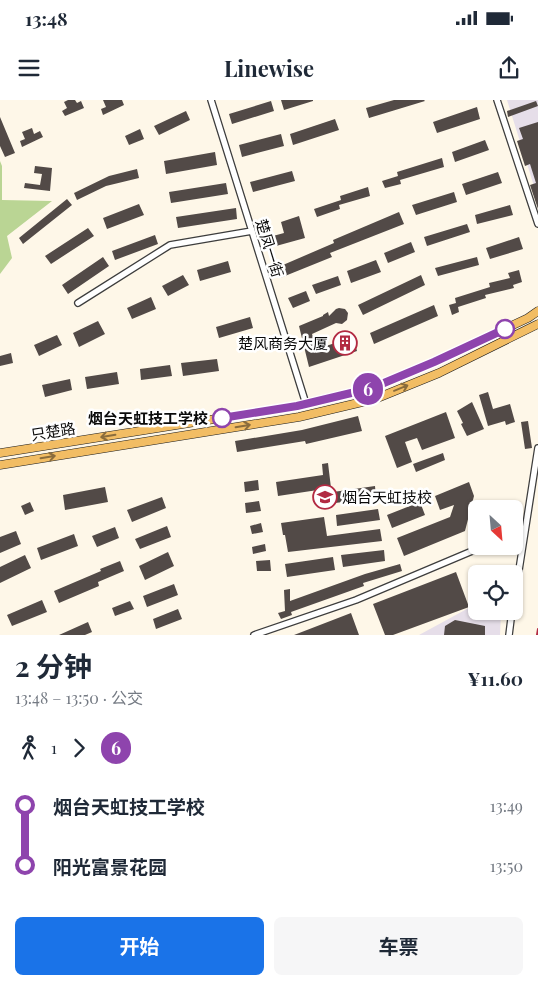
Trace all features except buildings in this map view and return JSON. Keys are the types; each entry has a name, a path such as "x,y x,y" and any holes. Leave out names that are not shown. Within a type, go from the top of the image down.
{"main road":[{"name":"只楚路","path":"0,453 306,404 372,388 434,362 528,318 538,311"},
{"name":"只楚路","path":"0,465 299,417 375,399 439,373 538,324"}],"street":[{"name":"楚凤一街","path":"211,100 306,404"},
{"path":"497,100 538,224"},
{"path":"78,303 170,245 252,231"},
{"path":"519,565 538,448"},
{"path":"254,635 356,600 468,553"},
{"path":"509,635 511,620"}],"shaded area":[{"path":"507,100 538,100 538,199"},
{"path":"468,608 468,620 501,620 500,635 419,635"}],"green space":[{"path":"0,161 2,166 2,200 52,201 7,236 12,258 0,274"}],"railway":[{"path":"537,635 538,629"}],"bus line":[{"name":"6","path":"222,418 297,406 372,388 505,329"}],"place":[{"name":"楚风商务大厦","path":"345,343"},
{"name":"烟台天虹技工学校","path":"222,418"},
{"name":"烟台天虹技校","path":"325,497"}]}
